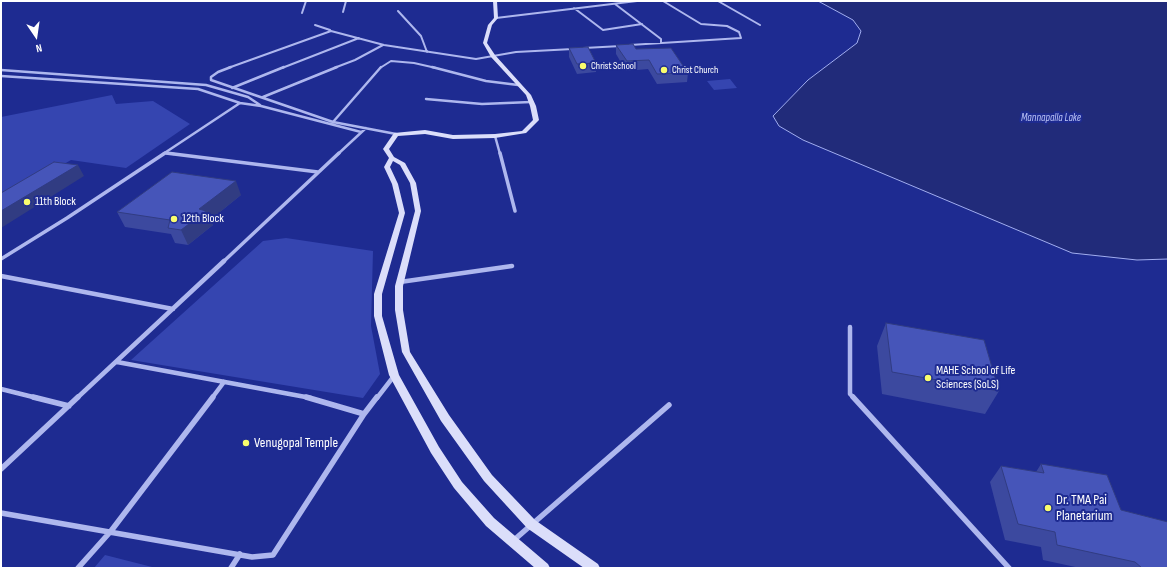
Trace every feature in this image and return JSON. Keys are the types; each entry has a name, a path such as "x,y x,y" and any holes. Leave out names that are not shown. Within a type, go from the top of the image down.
{"main road":[{"path":"495,1 496,18 490,25 485,43 493,56 531,102 536,120 524,132 495,136 453,137 425,132 396,134 386,149 392,158 403,164 413,183 418,211 400,282 399,310 406,352 444,418 484,472 531,524 594,568"},
{"path":"392,158 387,167 395,184 402,213 378,294 378,316 394,375 435,450 458,485 490,522 544,568"}],"street":[{"path":"302,13 306,1"},
{"path":"343,12 346,1"},
{"path":"496,18 637,1"},
{"path":"315,25 384,45 476,59 516,52 741,38 739,32 727,26 701,24 663,1"},
{"path":"718,1 760,25"},
{"path":"615,4 661,39 662,43"},
{"path":"574,8 603,30 642,24"},
{"path":"398,11 421,36 427,52"},
{"path":"330,30 218,72 211,77 211,80 333,122 396,134"},
{"path":"232,88 360,38"},
{"path":"263,97 355,60 384,45"},
{"path":"333,122 374,74 385,64 391,61 414,63 486,81 518,85"},
{"path":"1,70 206,85 248,97 261,106"},
{"path":"1,76 198,89 240,103 261,106 361,132"},
{"path":"426,99 482,104 531,102"},
{"path":"1,259 240,103"},
{"path":"1,469 366,128"},
{"path":"495,136 516,211"},
{"path":"165,153 318,172"},
{"path":"400,282 512,266"},
{"path":"1,276 173,309"},
{"path":"850,327 850,394 1009,568"},
{"path":"117,362 311,398 364,414"},
{"path":"1,513 111,531 252,557 273,555 364,414 394,375"},
{"path":"78,568 111,531 224,382"},
{"path":"1,389 69,406"},
{"path":"512,541 669,405"},
{"path":"232,568 240,554"}],"shaded area":[{"path":"730,79 737,88 714,90 707,81"},
{"path":"112,95 116,104 153,101 190,124 126,168 71,160 1,200 1,117"},
{"path":"286,238 373,251 371,326 380,374 363,398 131,360 263,241"},
{"path":"105,555 156,568 94,568"}],"water":[{"name":"Mannapalla Lake","path":"818,1 1168,1 1168,259 1137,260 1072,253 803,140 779,126 773,116 808,80 857,43 861,31 853,20"}],"building":[{"path":"633,44 636,49 671,48 688,73 657,74 649,60 627,61 616,45"},
{"path":"588,47 596,63 577,64 569,48"},
{"path":"54,162 78,165 1,211 1,193"},
{"path":"172,172 236,181 199,209 206,211 181,230 168,228 170,220 117,212"},
{"path":"886,323 984,340 999,391 892,372"},
{"name":"Dr. TMA Pai Planetarium","path":"1041,464 1107,475 1121,510 1168,522 1168,568 1142,568 1135,562 1057,545 1055,532 1018,524 1001,466 1044,473"}],"place":[{"name":"Christ School","path":"583,66"},
{"name":"Christ Church","path":"664,70"},
{"name":"11th Block","path":"27,202"},
{"name":"12th Block","path":"174,219"},
{"name":"MAHE School of Life Sciences (SoLS)","path":"928,378"},
{"name":"Venugopal Temple","path":"246,443"},
{"name":"Dr. TMA Pai Planetarium","path":"1048,508"}]}
